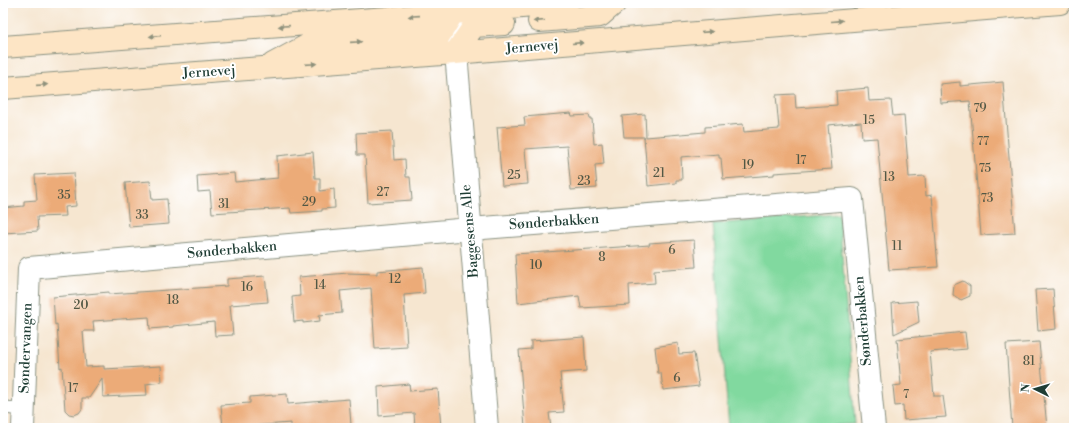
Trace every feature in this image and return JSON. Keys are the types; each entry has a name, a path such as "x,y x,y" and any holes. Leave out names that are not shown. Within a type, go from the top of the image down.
{"main road":[{"name":"Jernevej","path":"3,88 267,68 453,26 567,3"},
{"path":"267,68 308,45 439,36 453,26 474,26 600,16 615,3"},
{"name":"Jernevej","path":"3,47 453,26 1060,3"}],"street":[{"name":"Baggesens Alle","path":"453,26 487,428"},
{"name":"Sønderbakken","path":"29,268 470,229 852,199 874,428"},
{"name":"Søndervangen","path":"16,415 29,268"}],"green space":[{"path":"839,214 855,424 804,428 729,428 713,224"}],"building":[{"path":"960,82 960,86 1003,82 1015,233 981,235 970,101 941,103 940,84"},
{"path":"868,88 869,101 891,100 893,116 904,115 909,177 925,176 926,196 932,195 938,267 889,270 877,138 862,139 861,122 828,125 832,169 774,173 774,175 723,179 721,158 719,158 719,154 681,157 682,180 676,180 676,183 648,186 644,137 624,137 622,116 645,114 646,137 705,132 705,127 743,124 744,132 779,129 776,95 795,94 796,108 837,105 836,91"},
{"path":"571,113 572,116 589,115 590,119 592,119 594,144 602,143 604,164 595,165 597,188 571,190 567,146 525,149 528,184 502,186 497,127 525,125 524,117"},
{"path":"392,131 394,160 405,159 406,177 410,177 412,200 368,203 365,155 357,155 356,133"},
{"path":"313,152 315,178 320,178 320,191 334,189 335,208 322,209 322,211 291,213 290,208 212,213 210,191 198,192 197,176 234,173 235,182 278,178 277,156"},
{"path":"74,173 76,206 65,207 66,216 37,217 38,231 3,233 3,208 24,206 24,201 37,200 35,175"},
{"path":"150,181 152,200 167,199 169,224 129,227 125,183"},
{"path":"694,240 696,267 654,270 655,283 629,285 630,305 581,308 579,296 518,303 515,254 650,245 649,243"},
{"path":"423,267 425,293 404,295 407,347 375,349 371,288 340,291 342,313 319,315 320,321 303,323 303,321 294,322 292,297 300,296 299,277 348,273 377,274 377,271"},
{"path":"265,276 268,302 230,305 233,335 215,336 214,322 150,329 149,317 93,321 94,331 83,331 86,367 104,366 104,369 161,366 162,382 146,384 147,395 103,397 102,379 89,398 82,398 82,409 79,413 74,415 69,414 65,410 62,367 60,368 57,324 55,325 53,297 109,292 109,294 227,286 227,279"},
{"path":"963,281 970,286 970,296 961,300 953,295 954,285"},
{"path":"1053,289 1056,329 1038,331 1035,290"},
{"path":"917,301 919,322 894,334 892,303"},
{"path":"965,332 967,349 930,352 934,396 943,396 946,417 904,420 903,405 895,406 893,386 901,385 897,339"},
{"path":"584,337 586,371 560,373 564,412 549,413 551,428 525,428 519,350 531,349 531,341"},
{"path":"1039,342 1047,428 1012,428 1006,344"},
{"path":"678,343 679,354 694,353 699,386 663,390 661,373 658,373 655,347"},
{"path":"409,384 410,391 438,389 441,428 415,428 414,413 379,416 378,387"},
{"path":"287,394 288,404 349,399 351,425 291,428 291,423 249,426 249,428 223,428 221,405 250,403 250,397"}]}
